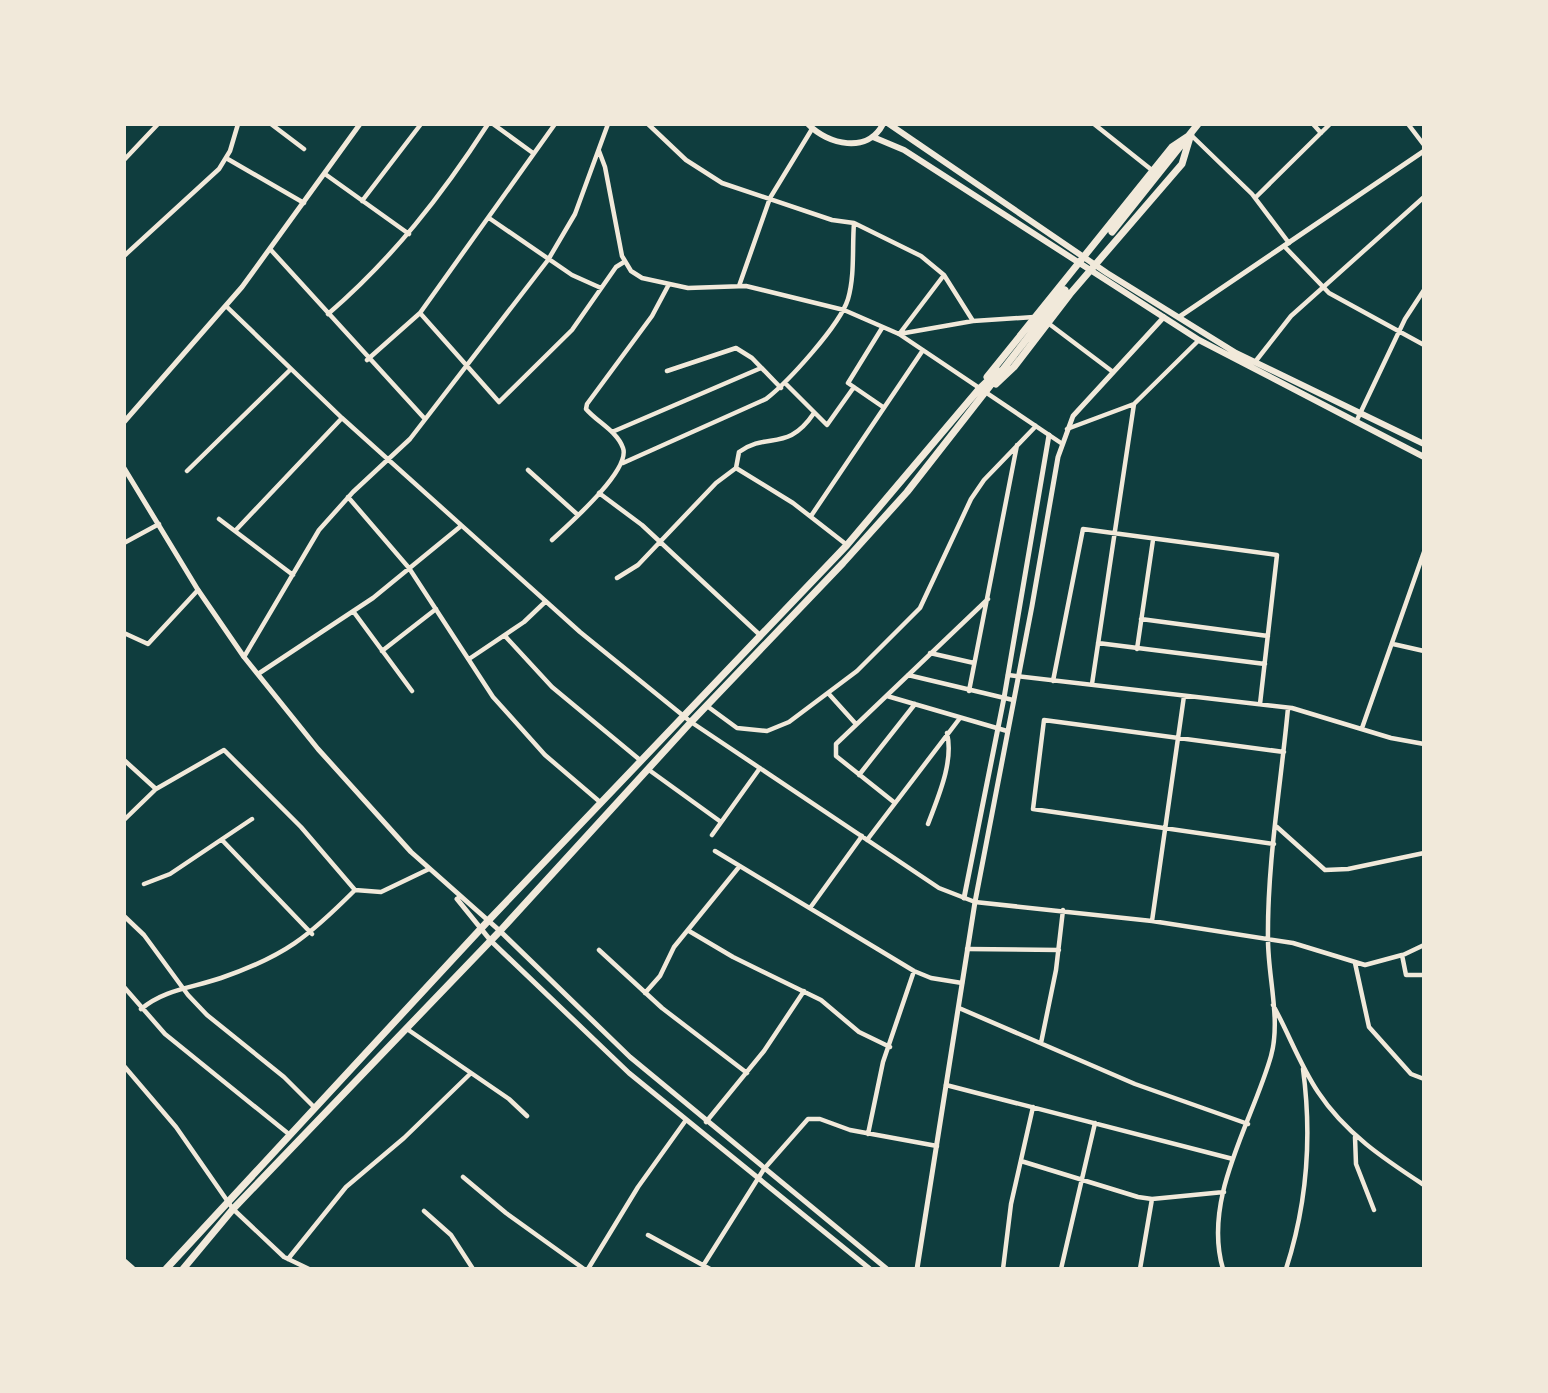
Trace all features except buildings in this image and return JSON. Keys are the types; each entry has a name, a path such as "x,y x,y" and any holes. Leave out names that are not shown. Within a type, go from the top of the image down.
{"main road":[{"path":"810,127 848,144 862,143 873,137 883,124"},
{"path":"889,124 1085,257 1094,268 1199,340 1424,457"},
{"path":"1112,232 1198,124"},
{"path":"166,1269 407,1029 500,932 691,722 907,492 1034,317 1172,147 1191,134"},
{"path":"982,391 1014,367 1047,323 1182,164 1191,134"},
{"path":"873,137 904,150 1079,264 1094,268 1254,362 1424,444"},
{"path":"183,1269 290,1135 682,715 847,545 1007,363 1065,290"},
{"path":"124,1262 132,1269"}],"street":[{"path":"124,160 158,124"},
{"path":"124,256 210,179 226,158 238,124"},
{"path":"271,124 304,149"},
{"path":"124,422 226,306 360,124"},
{"path":"362,201 421,124"},
{"path":"328,314 409,234 491,124 533,153"},
{"path":"367,360 419,313 555,124"},
{"path":"244,657 319,530 425,419 548,260 575,214 607,124"},
{"path":"648,124 699,171 722,183 832,220 854,223 921,256 944,275 973,321"},
{"path":"1094,124 1153,170"},
{"path":"1313,124 1321,133"},
{"path":"1255,198 1330,124"},
{"path":"1408,124 1424,145"},
{"path":"739,286 770,198 810,127"},
{"path":"1191,134 1255,198 1286,245 1322,287 1350,306 1424,345"},
{"path":"599,150 605,167 624,262 642,278 668,286 688,288 739,286 844,310 899,334 1061,443"},
{"path":"1179,317 1424,151"},
{"path":"226,158 304,203"},
{"path":"325,174 409,234"},
{"path":"1254,362 1283,325 1322,287 1424,197"},
{"path":"489,218 548,260 586,283 601,288"},
{"path":"552,540 578,515 623,463 766,399 783,386 844,310 850,287 854,223"},
{"path":"270,249 367,360 425,419"},
{"path":"419,313 499,402 572,330 616,267 624,262"},
{"path":"899,334 944,275"},
{"path":"623,463 624,449 612,432 589,413 587,404 652,316 668,286"},
{"path":"1355,422 1399,331 1424,290"},
{"path":"226,306 342,418 545,602 682,715 939,888 975,902 1152,921 1268,939 1372,964 1424,945"},
{"path":"899,334 973,321 1034,317"},
{"path":"917,1269 975,902 1061,443 1066,429 1085,401 1164,317"},
{"path":"1047,323 1113,372"},
{"path":"882,327 848,383 883,407"},
{"path":"1066,429 1135,404 1199,340"},
{"path":"667,371 729,348 743,351 827,425 854,387"},
{"path":"811,516 923,350"},
{"path":"612,432 761,368"},
{"path":"187,471 291,369"},
{"path":"1092,684 1135,404"},
{"path":"617,578 638,565 716,483 736,468 739,452 746,447 789,438 802,431 814,414"},
{"path":"235,531 342,418"},
{"path":"707,706 737,728 767,731 789,722 881,650 920,608 971,499 984,480 1036,426"},
{"path":"964,898 1004,698 1049,435"},
{"path":"969,691 1017,444"},
{"path":"124,468 198,590 257,675 318,748 429,869 500,932 630,1057 884,1268"},
{"path":"736,468 811,516 847,545"},
{"path":"528,470 578,515"},
{"path":"598,493 642,525 761,636"},
{"path":"348,498 409,568 493,696 520,729 545,755 600,802"},
{"path":"219,519 293,575"},
{"path":"124,543 159,524"},
{"path":"257,675 354,611 461,526"},
{"path":"1053,681 1083,529 1277,555 1260,704"},
{"path":"1137,649 1153,540"},
{"path":"1363,728 1424,552"},
{"path":"124,633 148,644 198,590"},
{"path":"895,803 834,752 836,744 988,598"},
{"path":"469,659 505,636 545,602"},
{"path":"382,651 436,609"},
{"path":"354,611 412,691"},
{"path":"1141,619 1268,636"},
{"path":"505,636 552,687 640,760"},
{"path":"1098,643 1265,664"},
{"path":"1393,643 1424,650"},
{"path":"930,653 975,663"},
{"path":"907,675 1013,700"},
{"path":"1008,675 1288,708 1424,744"},
{"path":"828,692 855,723"},
{"path":"886,695 1007,731"},
{"path":"1152,921 1184,696"},
{"path":"859,775 915,704"},
{"path":"1223,1269 1217,1251 1216,1229 1233,1159 1272,1054 1274,1031 1268,939 1274,844 1288,708"},
{"path":"810,908 960,718"},
{"path":"1274,844 1165,826 1033,809 1044,720 1284,752"},
{"path":"928,824 944,777 950,744 947,732"},
{"path":"124,820 156,789 224,750 302,827 355,890 381,892 429,869"},
{"path":"124,760 156,789"},
{"path":"712,835 760,768"},
{"path":"649,770 721,822"},
{"path":"144,884 170,874 252,820"},
{"path":"1276,826 1325,870 1348,869 1424,853"},
{"path":"222,840 312,934"},
{"path":"715,851 914,971 931,978 962,983"},
{"path":"645,993 660,976 674,947 690,931 740,867"},
{"path":"449,888 491,941 629,1073 870,1269"},
{"path":"141,1009 153,999 248,968 297,944 312,934 355,890"},
{"path":"1041,1043 1059,950 1062,910"},
{"path":"124,916 144,935 182,988 207,1015 284,1077 317,1109"},
{"path":"690,931 733,957 821,1000 859,1032 890,1047"},
{"path":"967,949 1059,950"},
{"path":"599,950 645,993 747,1073"},
{"path":"1402,955 1406,975 1424,975"},
{"path":"1355,962 1366,1019 1372,1033 1411,1074 1424,1079"},
{"path":"868,1134 883,1062 914,971"},
{"path":"124,987 165,1034 290,1135"},
{"path":"706,1122 747,1073 804,991"},
{"path":"1272,1003 1319,1094 1355,1136 1424,1185"},
{"path":"959,1008 1135,1084 1248,1124"},
{"path":"407,1029 509,1099 527,1116"},
{"path":"124,1066 204,1164 231,1206 288,1259 309,1269"},
{"path":"1286,1269 1302,1202 1308,1152 1303,1067"},
{"path":"288,1259 346,1187 404,1138 470,1074"},
{"path":"946,1085 1233,1159"},
{"path":"1003,1269 1011,1204 1033,1107"},
{"path":"702,1267 764,1169 812,1117 868,1134 937,1146"},
{"path":"463,1177 506,1213 586,1269 638,1187 686,1120"},
{"path":"1060,1269 1095,1123"},
{"path":"1355,1136 1356,1164 1374,1210"},
{"path":"1021,1161 1152,1199 1225,1192"},
{"path":"1140,1269 1152,1199"},
{"path":"424,1212 451,1235 473,1269"},
{"path":"648,1235 710,1269"}]}
